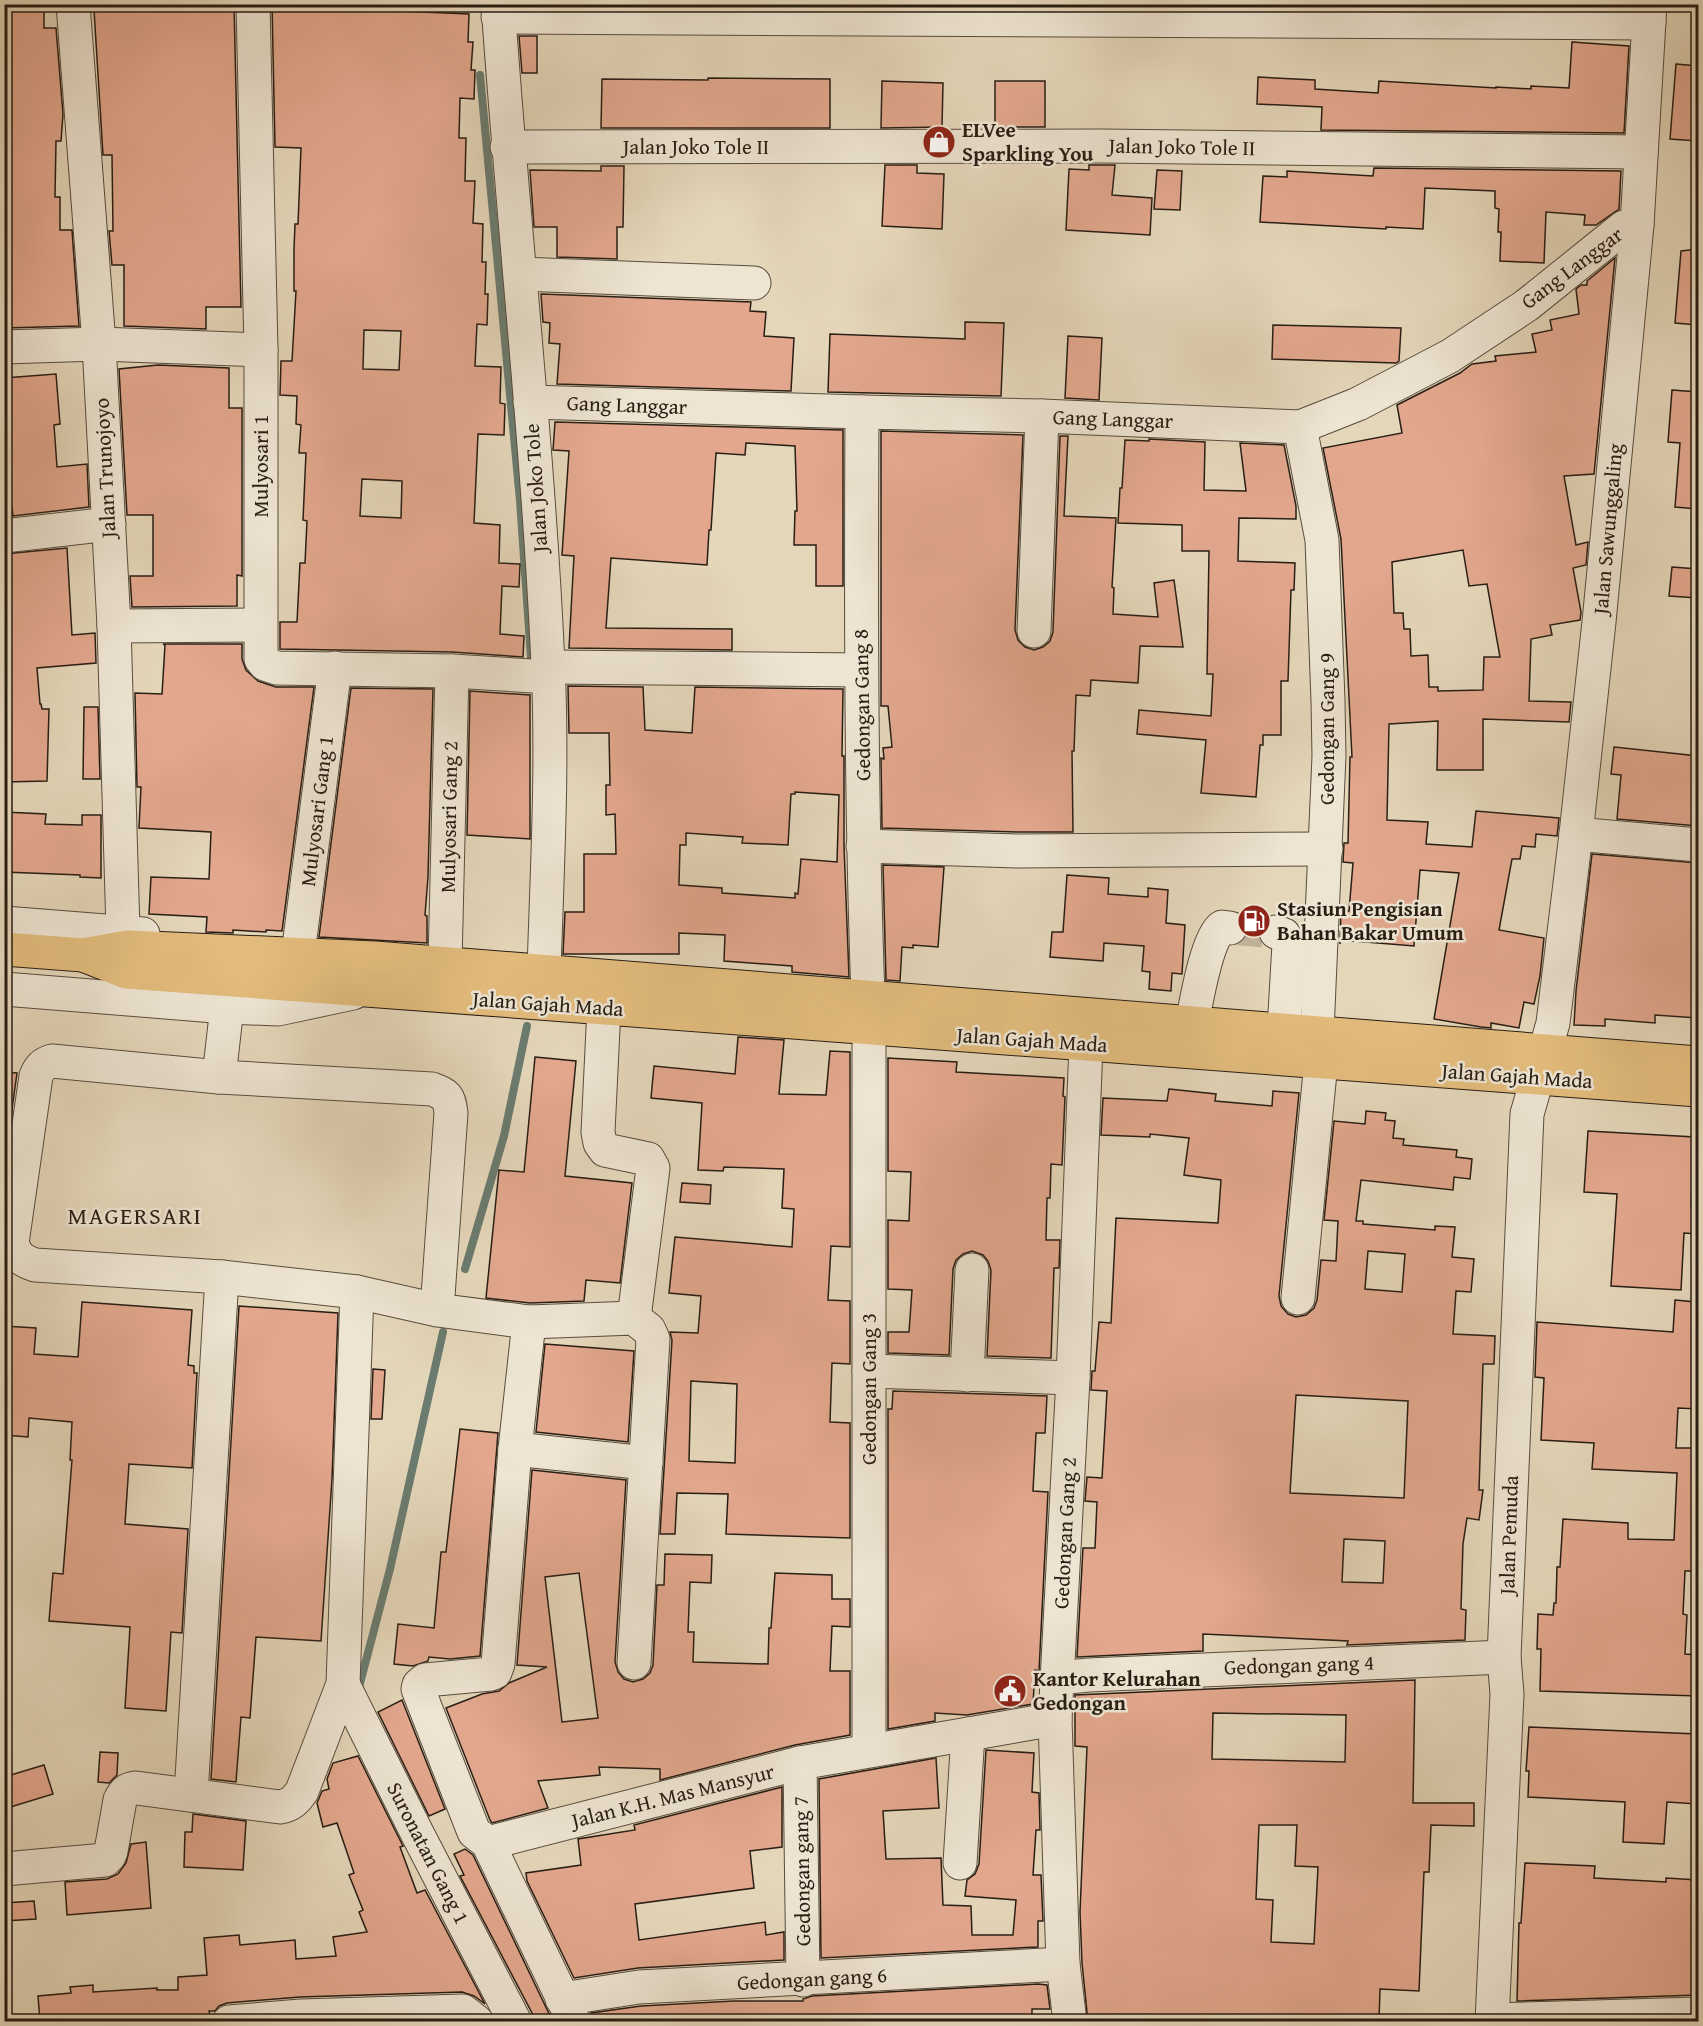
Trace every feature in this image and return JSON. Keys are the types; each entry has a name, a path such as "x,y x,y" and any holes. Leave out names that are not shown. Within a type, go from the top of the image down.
{"main road":[{"name":"Jalan Gajah Mada","path":"83,955 127,947 445,963 544,972 868,1012 1086,1044 1541,1064 1698,1063"},
{"path":"17,950 83,955"},
{"name":"Jalan Gajah Mada","path":"83,955 126,972 604,1008 868,1012 1192,1023 1284,1030 1319,1056"},
{"name":"Jalan Gajah Mada","path":"1541,1064 1698,1090"}],"street":[{"name":"Jalan Trunojoyo","path":"73,4 99,345 109,524 123,931"},
{"name":"Mulyosari 1","path":"253,4 261,350 260,652 265,664 277,668 541,674 861,670"},
{"path":"498,11 1650,14"},
{"name":"Jalan Joko Tole","path":"498,11 507,147 530,402 541,674 549,802 544,972"},
{"name":"Jalan Sawunggaling","path":"1541,1064 1553,1023 1599,622 1636,225 1650,14"},
{"name":"Jalan Joko Tole II","path":"507,147 1101,146 1641,152"},
{"name":"Gang Langgar","path":"530,402 1042,416 1300,427 1358,404 1450,356 1527,305 1624,227 1636,225"},
{"path":"520,274 754,283"},
{"path":"4,347 99,345 261,350"},
{"name":"Gedongan Gang 8","path":"862,412 861,670 868,1012"},
{"path":"1034,631 1042,416"},
{"name":"Gedongan Gang 9","path":"1298,1298 1319,1056 1329,747 1324,565 1300,427"},
{"path":"4,536 109,524"},
{"path":"114,626 260,625"},
{"name":"Mulyosari Gang 1","path":"298,954 336,668"},
{"name":"Mulyosari Gang 2","path":"445,963 452,671"},
{"path":"1576,834 1698,846"},
{"path":"863,846 1017,851 1326,849"},
{"name":"Jalan Gajah Mada","path":"4,923 123,931 298,954 375,958"},
{"path":"1192,1023 1211,942 1218,929 1230,928"},
{"path":"1276,932 1284,935 1289,944 1284,1030"},
{"name":"Jalan Gajah Mada","path":"4,989 227,1008 278,1009 366,990"},
{"path":"219,1077 227,1008"},
{"path":"604,1008 598,1132 600,1143 604,1150 648,1159 653,1168 634,1318"},
{"name":"Gedongan Gang 3","path":"868,1012 869,1750"},
{"name":"Gedongan Gang 2","path":"1070,2022 1063,1964 1055,1719 1073,1378 1086,1044"},
{"path":"437,1310 451,1113 445,1094 432,1089 219,1077 52,1061 44,1064 36,1076 12,1243 16,1255 22,1261 35,1265 222,1277 357,1292 437,1310 529,1322 634,1318 649,1330 653,1340 634,1663"},
{"name":"Jalan Pemuda","path":"1492,2021 1507,1694 1504,1657 1527,1114 1541,1064"},
{"path":"967,1375 972,1270"},
{"path":"190,1795 222,1277"},
{"path":"4,1869 105,1860 111,1851 120,1800 129,1789 136,1788 280,1807 289,1805 302,1791 343,1684 357,1292"},
{"path":"529,1322 515,1449 497,1669 491,1674 425,1680 418,1689 481,1838 568,2010"},
{"path":"869,1371 1073,1378"},
{"path":"515,1449 646,1463"},
{"name":"Gedongan gang 4","path":"1058,1678 1100,1674 1504,1657"},
{"name":"Suronatan Gang 1","path":"343,1684 515,2022"},
{"name":"Jalan K.H. Mas Mansyur","path":"417,1833 426,1829 481,1838 800,1763 1055,1719"},
{"path":"960,1863 968,1734"},
{"name":"Gedongan gang 7","path":"800,1763 803,1980"},
{"name":"Gedongan gang 6","path":"568,2010 639,1987 803,1980 1063,1964"},
{"path":"229,2022 463,2011 477,2022"},
{"path":"1492,2021 1698,2014"}],"building":[{"path":"187,4 234,4 241,307 206,307 206,329 124,326 124,265 112,265 109,231 113,231 112,155 103,155 94,10 187,9"},
{"path":"272,4 399,4 399,11 469,14 468,42 473,42 471,70 475,70 474,99 460,98 459,138 466,138 465,181 475,181 473,223 483,224 482,262 486,262 485,294 488,294 487,325 477,324 475,366 501,367 500,403 505,404 504,435 478,434 474,523 500,525 499,563 520,564 519,587 502,586 500,634 524,636 523,657 452,652 280,649 280,622 297,622 300,563 305,563 307,521 303,520 306,453 299,453 301,425 296,424 297,396 280,395 281,361 292,361 296,291 294,291 295,224 298,224 301,148 275,147","holes":["364,330 401,331 399,370 363,369","362,479 402,481 401,518 360,516"]},
{"path":"4,10 44,10 44,28 56,28 63,114 61,141 56,141 55,197 60,197 60,230 72,230 79,326 4,328"},
{"path":"519,36 537,36 537,73 522,73"},
{"path":"1572,42 1629,46 1624,133 1321,130 1322,107 1257,104 1258,77 1315,80 1315,89 1378,93 1379,81 1496,88 1531,89 1531,86 1569,88"},
{"path":"1676,64 1698,66 1698,141 1670,139"},
{"path":"708,78 830,79 830,128 601,128 602,79 708,80"},
{"path":"882,81 943,83 942,127 881,128"},
{"path":"995,81 1045,81 1045,127 995,127"},
{"path":"885,165 917,165 917,173 944,174 942,229 882,226"},
{"path":"1089,165 1115,165 1112,195 1152,198 1150,235 1066,230 1069,169 1089,170"},
{"path":"601,166 624,166 623,227 617,227 617,259 557,257 557,227 534,227 530,170 601,171"},
{"path":"1374,168 1621,171 1619,209 1596,225 1584,225 1585,215 1546,212 1544,263 1500,261 1501,232 1498,232 1499,209 1495,208 1495,191 1425,188 1423,229 1260,222 1263,176 1287,177 1287,171 1373,176"},
{"path":"1157,170 1182,171 1180,210 1154,209"},
{"path":"1698,249 1698,325 1675,323 1681,251"},
{"path":"1615,258 1594,474 1564,476 1576,545 1588,542 1586,565 1573,568 1581,612 1580,620 1550,625 1552,635 1531,639 1529,701 1571,702 1569,722 1483,719 1483,770 1437,770 1438,721 1389,724 1387,820 1428,822 1426,844 1472,847 1476,811 1559,818 1557,836 1536,834 1535,847 1522,846 1520,859 1512,859 1499,930 1544,938 1534,1004 1524,1002 1519,1028 1491,1023 1491,1028 1481,1027 1434,1019 1459,873 1420,870 1414,946 1341,940 1340,944 1341,911 1349,911 1353,863 1343,862 1344,843 1348,843 1350,757 1352,757 1341,539 1323,448 1402,433 1397,405 1460,373 1472,364 1496,361 1495,356 1536,352 1532,334 1552,330 1550,320 1579,314 1576,289 1581,285 1587,285 1587,281","holes":["1463,550 1469,586 1487,584 1500,657 1484,657 1483,690 1438,691 1438,687 1429,687 1428,655 1411,656 1410,629 1404,629 1403,613 1394,613 1392,562"]},
{"path":"541,294 751,302 750,311 766,312 764,336 794,338 791,391 557,384 560,344 549,343 550,323 543,322"},
{"path":"965,322 1004,323 1001,396 828,392 830,334 965,339"},
{"path":"1273,325 1401,328 1399,361 1396,363 1272,359"},
{"path":"1068,336 1102,338 1099,400 1065,398"},
{"path":"158,365 229,368 229,408 242,408 242,576 237,575 237,606 132,607 130,576 153,576 153,515 127,515 119,369"},
{"path":"56,374 60,424 54,425 57,467 87,464 89,507 13,516 12,507 4,507 4,378"},
{"path":"1672,390 1698,392 1698,509 1675,507 1680,443 1668,442"},
{"path":"555,422 843,430 843,586 816,586 816,545 794,545 795,511 797,511 795,446 746,443 745,455 716,453 707,565 611,558 606,628 732,629 732,650 569,648 574,556 562,555 569,451 553,450"},
{"path":"881,431 1023,435 1015,630 1018,640 1025,647 1034,650 1043,647 1050,641 1053,632 1060,436 1068,436 1064,516 1116,518 1112,587 1114,588 1113,614 1158,617 1154,583 1174,580 1183,647 1140,646 1138,683 1091,680 1090,696 1076,695 1074,751 1072,751 1073,832 882,828 881,758 884,759 883,748 892,747 888,706 881,706"},
{"path":"1149,439 1205,442 1204,490 1246,491 1240,443 1284,445 1296,506 1296,519 1239,518 1238,561 1295,563 1294,590 1291,590 1288,681 1281,681 1281,735 1263,735 1263,745 1260,745 1256,797 1201,793 1206,740 1137,734 1139,710 1211,716 1213,674 1207,674 1209,551 1182,551 1182,525 1118,523 1125,440 1149,441"},
{"path":"67,548 72,635 95,633 96,663 37,668 40,704 42,709 49,709 47,781 4,782 4,554"},
{"path":"1672,567 1698,569 1698,598 1669,596"},
{"path":"163,644 242,644 242,659 246,670 258,681 276,687 314,687 282,931 206,932 207,917 149,914 151,877 209,879 211,832 139,828 141,787 137,787 135,693 162,694 165,645"},
{"path":"568,686 643,687 645,730 692,733 695,687 843,689 842,756 844,756 844,846 849,977 792,972 792,966 724,961 725,935 679,933 679,954 563,954 565,912 584,912 584,854 616,854 615,814 606,815 606,785 610,785 609,733 569,733","holes":["795,792 839,795 837,862 801,859 798,894 795,893 795,898 722,893 722,888 679,885 680,845 686,845 686,833 743,837 742,843 788,845 791,794"]},
{"path":"351,688 433,689 425,915 427,916 427,943 319,937"},
{"path":"470,691 530,695 530,839 467,835"},
{"path":"84,707 98,707 100,779 83,779"},
{"path":"1614,747 1698,756 1698,826 1617,819 1621,775 1611,774"},
{"path":"4,812 46,814 45,824 82,825 82,815 101,815 101,878 4,872"},
{"path":"1592,854 1698,863 1698,1018 1655,1015 1655,1023 1605,1019 1605,1026 1574,1025"},
{"path":"883,865 944,867 938,947 913,945 913,948 902,947 900,981 886,980"},
{"path":"1067,875 1109,878 1108,894 1148,897 1148,888 1168,890 1166,923 1185,925 1182,974 1172,973 1171,991 1149,989 1150,972 1142,971 1144,946 1104,943 1103,961 1050,957 1052,932 1063,932"},
{"path":"738,1037 784,1040 779,1094 826,1095 830,1051 850,1052 850,1247 831,1246 828,1300 850,1301 850,1364 832,1363 830,1422 850,1423 850,1538 726,1534 728,1494 677,1493 675,1534 660,1534 672,1340 670,1332 698,1333 701,1296 669,1293 675,1237 792,1247 794,1209 782,1208 784,1169 724,1167 723,1171 698,1170 702,1103 651,1098 654,1066 735,1074","holes":["691,1381 737,1384 735,1463 689,1461"]},
{"path":"535,1057 576,1061 565,1176 632,1183 620,1283 586,1280 584,1301 530,1303 486,1298 499,1170 524,1172"},
{"path":"888,1058 957,1062 956,1072 1064,1078 1062,1165 1051,1164 1050,1198 1047,1198 1046,1240 1060,1240 1059,1268 1054,1268 1051,1358 987,1356 991,1270 983,1255 972,1251 956,1260 953,1269 949,1355 888,1353 888,1332 909,1332 912,1290 888,1289 888,1220 909,1221 911,1172 888,1171"},
{"path":"4,1072 17,1073 8,1138 4,1138"},
{"path":"1169,1089 1216,1094 1215,1101 1272,1106 1273,1091 1299,1093 1279,1296 1281,1306 1288,1314 1296,1317 1306,1315 1314,1308 1317,1300 1321,1260 1336,1261 1338,1221 1324,1220 1334,1121 1365,1124 1366,1111 1386,1113 1385,1120 1395,1121 1393,1138 1404,1139 1403,1145 1457,1150 1456,1157 1472,1159 1470,1179 1454,1177 1453,1190 1361,1180 1356,1221 1363,1221 1363,1224 1435,1230 1435,1226 1455,1227 1452,1257 1474,1259 1471,1292 1456,1291 1453,1334 1495,1336 1494,1364 1483,1364 1479,1490 1483,1490 1479,1520 1467,1518 1463,1544 1461,1609 1466,1610 1465,1640 1347,1645 1348,1641 1203,1634 1203,1651 1077,1657 1083,1548 1095,1548 1097,1502 1085,1501 1087,1477 1102,1478 1107,1391 1091,1390 1092,1371 1095,1371 1099,1322 1111,1323 1116,1218 1218,1223 1221,1180 1184,1175 1189,1138 1150,1134 1150,1137 1101,1135 1103,1098 1167,1101","holes":["1368,1251 1405,1254 1402,1292 1365,1289","1296,1395 1408,1401 1404,1498 1290,1493","1344,1539 1385,1541 1383,1583 1342,1582"]},
{"path":"1588,1131 1695,1137 1691,1205 1698,1206 1698,1234 1684,1233 1681,1290 1611,1286 1617,1194 1584,1192"},
{"path":"682,1183 711,1185 710,1204 680,1202"},
{"path":"1675,1300 1696,1302 1692,1362 1698,1362 1698,1409 1678,1408 1676,1448 1698,1448 1698,1571 1685,1571 1683,1614 1687,1615 1685,1654 1698,1655 1698,1696 1540,1691 1541,1649 1537,1649 1538,1614 1553,1615 1554,1603 1556,1603 1557,1567 1560,1567 1563,1519 1628,1523 1628,1539 1674,1540 1677,1473 1592,1469 1594,1443 1541,1440 1544,1378 1535,1377 1537,1322 1673,1332"},
{"path":"82,1302 192,1310 188,1365 194,1366 194,1373 197,1373 192,1468 129,1464 125,1524 188,1529 182,1633 171,1632 166,1711 125,1708 130,1627 49,1621 53,1573 63,1574 72,1460 70,1460 72,1422 29,1418 28,1437 4,1435 4,1326 36,1328 34,1354 78,1357"},
{"path":"239,1306 338,1313 332,1479 321,1641 256,1637 250,1718 241,1717 236,1782 211,1779"},
{"path":"545,1344 634,1351 628,1442 536,1432"},
{"path":"373,1369 385,1370 382,1419 371,1419"},
{"path":"893,1391 1047,1396 1045,1433 1036,1433 1033,1491 1048,1492 1039,1671 1035,1670 1033,1704 967,1715 935,1713 935,1721 888,1729 888,1409 892,1409"},
{"path":"460,1429 498,1433 480,1656 450,1659 429,1657 428,1661 413,1666 394,1664 398,1624 434,1628 441,1552 446,1552"},
{"path":"532,1470 626,1480 615,1662 618,1672 624,1679 633,1682 643,1679 650,1673 653,1665 657,1585 664,1585 665,1554 712,1555 711,1583 690,1582 688,1632 694,1632 693,1662 768,1664 775,1573 832,1575 832,1599 850,1599 850,1627 832,1626 830,1671 850,1671 850,1735 795,1745 660,1780 660,1769 599,1767 600,1775 538,1781 548,1808 492,1823 446,1708 482,1694 499,1691 509,1683 547,1667 517,1665","holes":["579,1573 598,1718 562,1722 545,1577"]},
{"path":"1415,1680 1413,1803 1474,1803 1474,1826 1431,1825 1429,1872 1424,1872 1419,1991 1380,1989 1379,2021 1249,2017 1249,2022 1088,2022 1080,1912 1087,1747 1075,1746 1075,1695","holes":["1213,1713 1346,1715 1345,1762 1212,1759","1259,1825 1297,1825 1295,1866 1318,1867 1314,1944 1271,1942 1273,1900 1256,1899"]},
{"path":"402,1700 445,1809 429,1816 378,1712"},
{"path":"1529,1727 1698,1734 1698,1804 1667,1802 1664,1844 1623,1842 1625,1802 1528,1797 1529,1771 1526,1771"},
{"path":"986,1750 1034,1753 1032,1792 1039,1793 1040,1830 1036,1830 1033,1875 1041,1875 1043,1921 1038,1921 1038,1947 821,1958 819,1779 936,1758 939,1808 883,1811 886,1859 941,1858 943,1905 971,1906 972,1935 1013,1935 1016,1900 965,1896 967,1880 975,1874 979,1864"},
{"path":"100,1752 118,1753 117,1775 109,1783 98,1782"},
{"path":"358,1756 403,1846 400,1847 417,1893 425,1890 485,2004 474,1996 462,1992 300,1997 227,2003 219,2006 215,2011 209,2011 210,2015 151,2022 40,2022 38,1996 71,1993 70,1987 93,1985 93,1992 157,1988 157,1990 178,1990 178,1977 207,1975 204,1938 239,1935 240,1945 295,1940 296,1959 336,1956 333,1937 367,1932 359,1912 363,1910 349,1875 354,1873 337,1823 323,1827 317,1803 322,1791 329,1789 327,1779 333,1763"},
{"path":"44,1765 53,1794 4,1809 4,1777"},
{"path":"782,1787 782,1847 750,1851 754,1888 635,1904 639,1940 765,1922 766,1935 784,1932 784,1960 638,1968 574,1978 527,1881 526,1873 581,1865 578,1839 635,1830 634,1825"},
{"path":"193,1814 246,1821 243,1870 184,1867 185,1832 192,1832"},
{"path":"146,1842 151,1908 67,1915 65,1882 107,1879 118,1874 126,1863 131,1844"},
{"path":"465,1849 473,1855 553,2022 534,2022 532,2013 460,1876 464,1875 454,1854"},
{"path":"1525,1863 1595,1866 1594,1878 1666,1882 1666,1878 1698,1880 1698,1995 1517,2001 1519,1923 1521,1923"},
{"path":"34,1901 36,1919 4,1921 4,1903"},
{"path":"1047,1985 1050,2009 1032,2009 1032,2022 592,2022 591,2013 641,2006 734,2001 803,2001 812,1996"}],"waterway":[{"path":"480,75 520,501 531,657"},
{"path":"465,1269 504,1136 527,1026"},
{"path":"358,1691 390,1569 443,1332"}],"tunnel":[{"path":"1230,928 1276,932"}],"place":[{"name":"ELVee Sparkling You","path":"939,142"},
{"name":"Stasiun Pengisian Bahan Bakar Umum","path":"1254,921"},
{"name":"Kantor Kelurahan Gedongan","path":"1010,1691"}],"district":[{"name":"MAGERSARI","path":"135,1216"}]}
